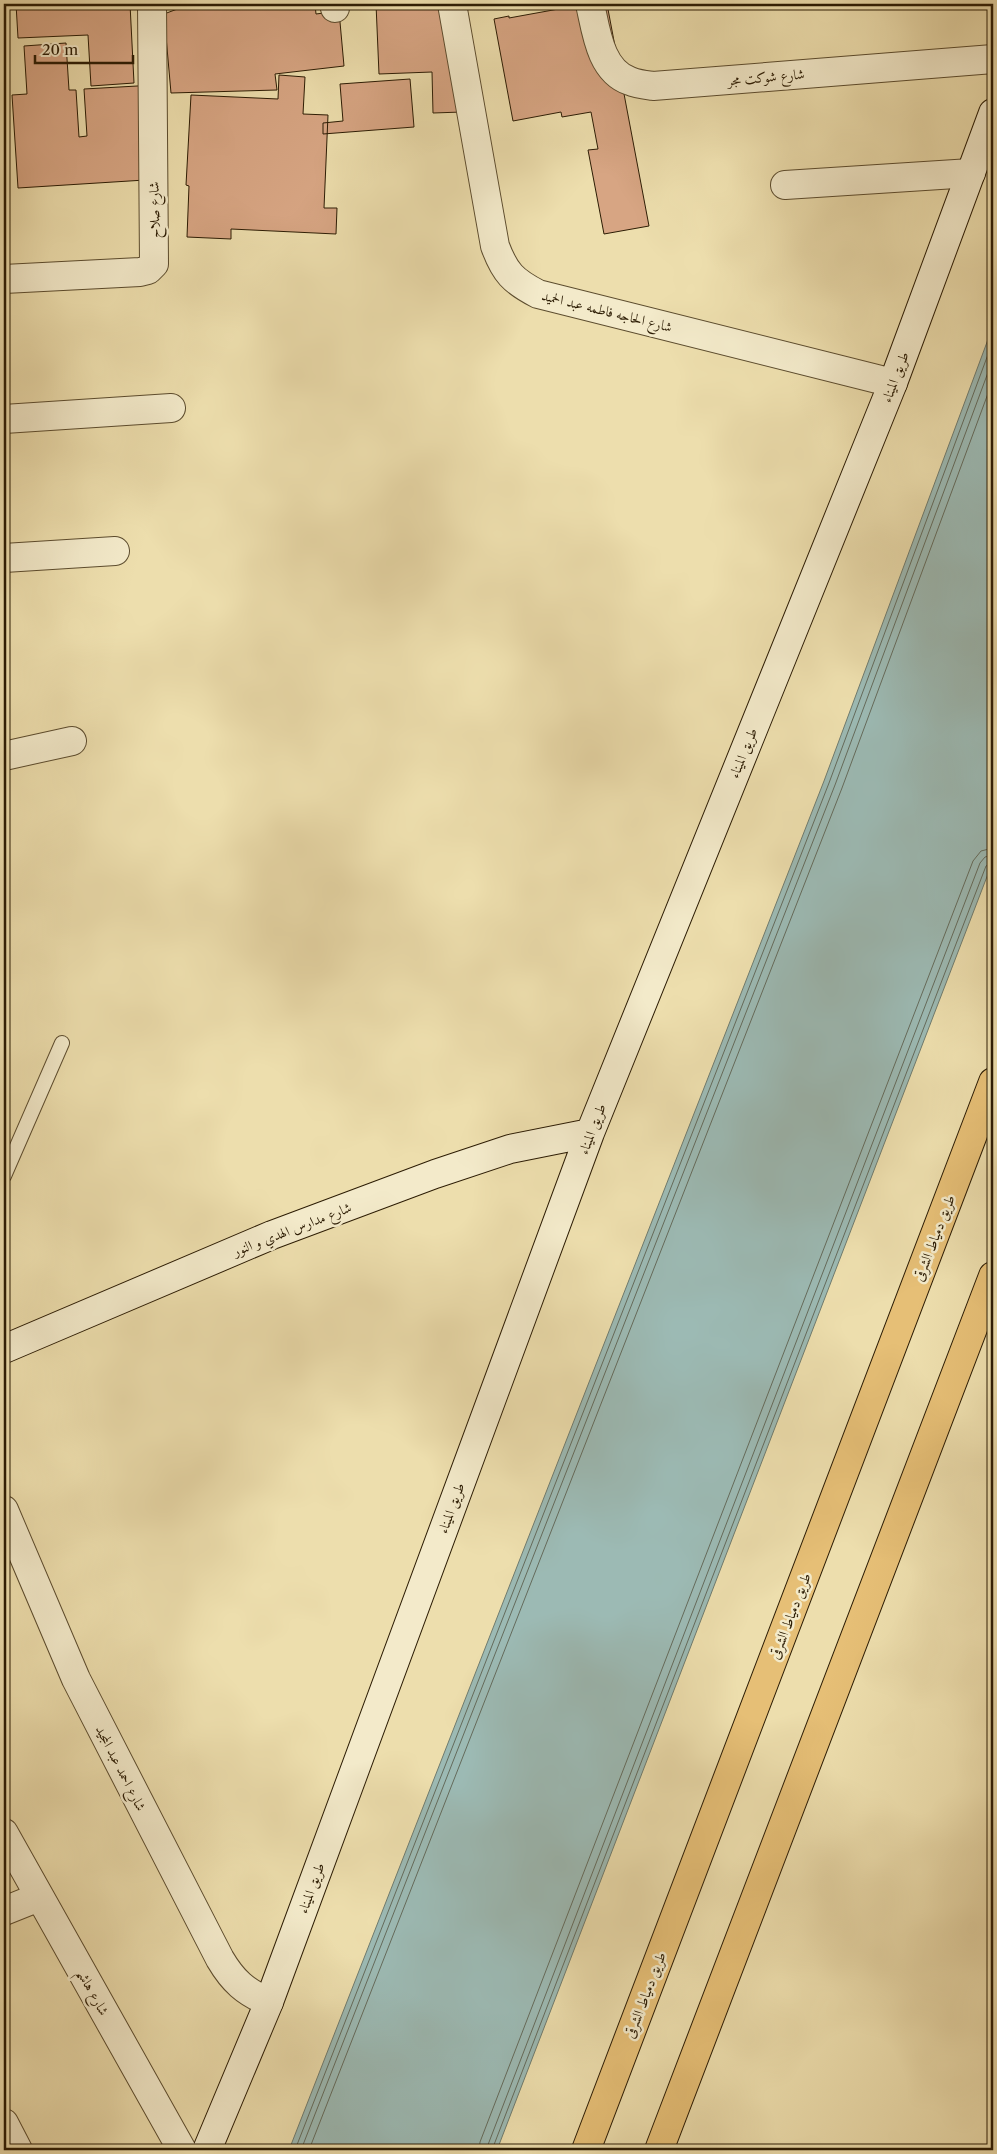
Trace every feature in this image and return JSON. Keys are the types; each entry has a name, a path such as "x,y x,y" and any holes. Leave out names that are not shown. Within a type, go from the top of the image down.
{"highway":[{"name":"طريق دمياط الشرقى","path":"586,2150 993,1082"},
{"path":"659,2150 993,1276"}],"street":[{"name":"شارع صلاح","path":"4,279 140,272 148,270 154,264 152,4"},
{"name":"شارع الحاجه فاطمه عبد الحميد","path":"452,4 494,246 503,267 518,284 538,294 893,383"},
{"name":"شارع شوكت مجر","path":"590,4 598,40 608,64 628,80 653,86 993,59"},
{"name":"طريق الميناء","path":"207,2150 269,2002 590,1133 893,383 993,113"},
{"path":"785,185 971,173"},
{"path":"4,419 171,408"},
{"path":"4,558 114,551"},
{"path":"4,756 72,740"},
{"name":"شارع مدارس الهدي و النور","path":"4,1349 272,1235 435,1174 510,1149 590,1133"},
{"name":"شارع احمد عبد المجيد","path":"4,1510 76,1679 220,1960 232,1979 248,1994 269,2002"},
{"name":"شارع هاشم","path":"4,1833 182,2150"},
{"path":"4,1911 39,1897"},
{"path":"4,2123 18,2150"}],"lane":[{"path":"4,1176 62,1043"}],"water":[{"path":"993,326 993,861 497,2150 289,2150 824,781"}],"building":[{"path":"16,4 130,4 134,83 91,86 88,35 18,38"},
{"path":"179,4 315,4 316,14 339,11 344,66 275,74 277,90 171,93 164,14 180,8"},
{"path":"376,4 445,4 462,112 433,113 432,72 379,74"},
{"path":"475,4 568,4 568,6 475,9"},
{"path":"586,4 607,4 649,226 604,234 588,150 598,149 591,112 562,117 561,112 513,121 494,19"},
{"path":"66,43 69,90 76,90 79,137 87,136 84,89 155,85 161,179 18,188 12,95 27,94 24,46"},
{"path":"279,75 305,77 303,114 328,115 324,208 337,208 336,234 231,229 231,239 187,237 189,186 186,185 191,95 278,99"},
{"path":"410,79 414,127 323,134 323,123 343,121 340,84"}]}
